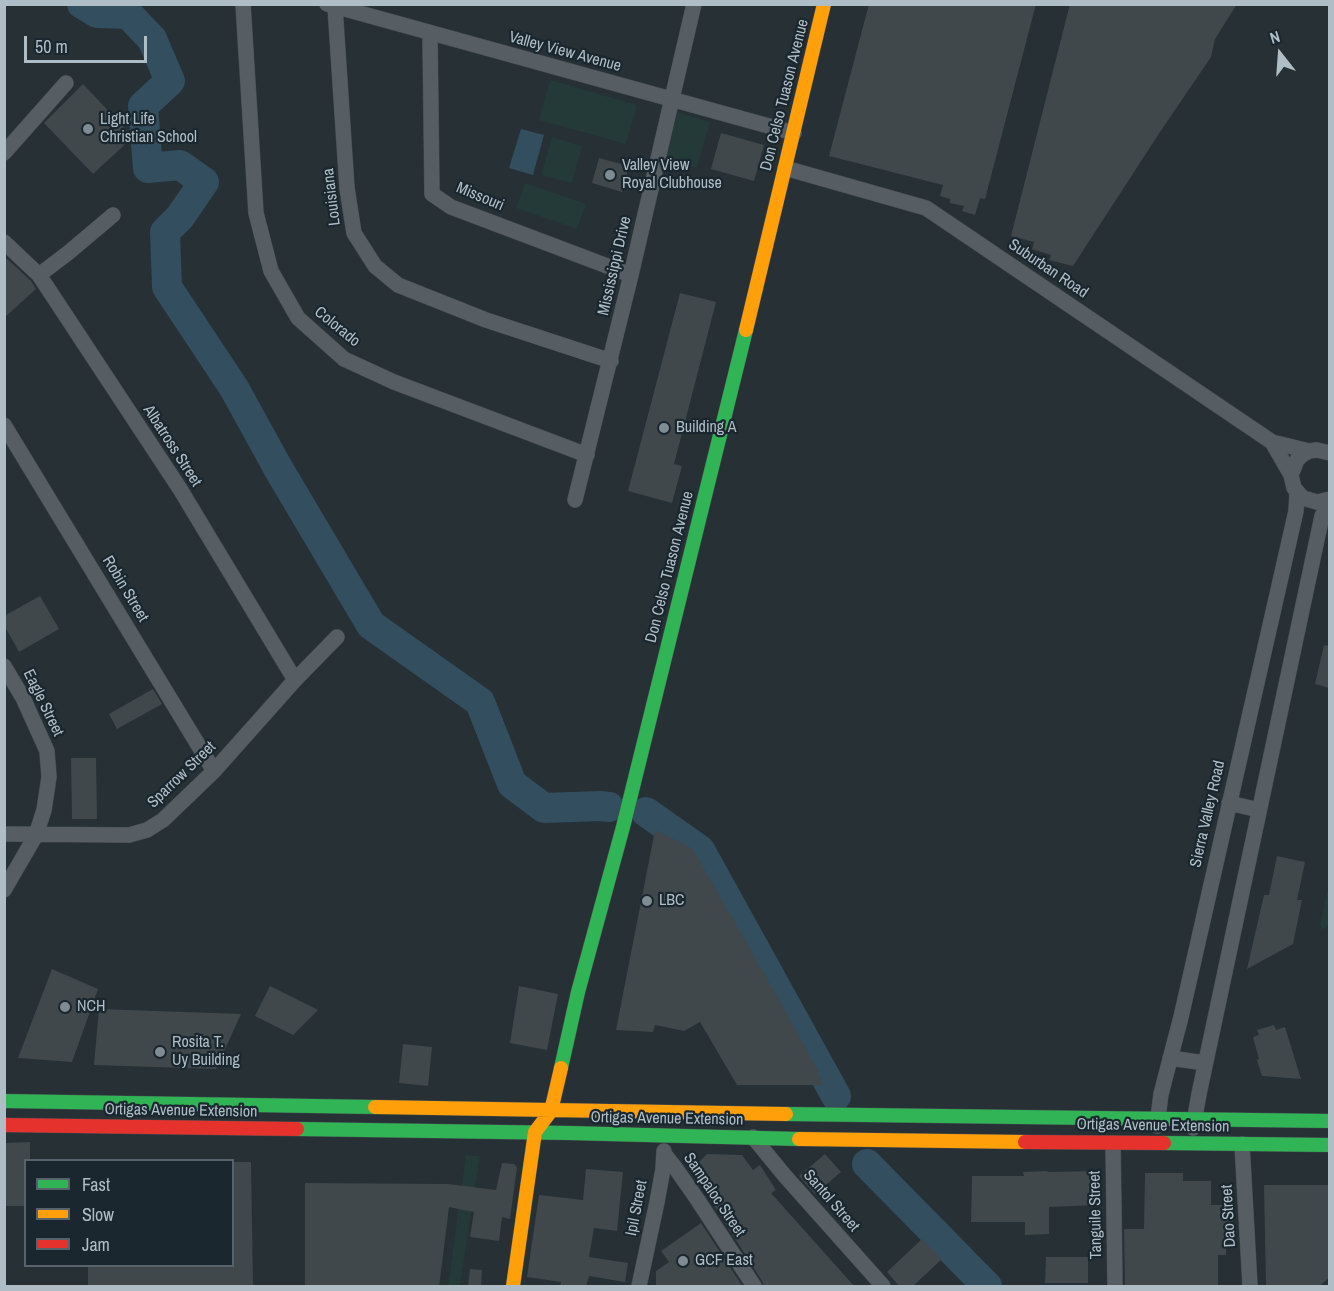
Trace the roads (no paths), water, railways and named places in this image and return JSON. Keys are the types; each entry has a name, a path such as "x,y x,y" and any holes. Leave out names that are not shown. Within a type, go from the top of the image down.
{"main road":[{"name":"Don Celso Tuason Avenue","path":"535,1132 551,1111 578,992 623,827 824,4"},
{"name":"Ortigas Avenue Extension","path":"4,1101 1329,1121"},
{"name":"Ortigas Avenue Extension","path":"4,1125 1329,1145"},
{"path":"513,1287 535,1132"}],"street":[{"name":"Colorado","path":"243,4 256,213 271,271 298,318 344,359 394,382 587,455"},
{"name":"Mississippi Drive","path":"575,500 632,275 672,100 690,5"},
{"name":"Valley View Avenue","path":"331,6 794,133"},
{"name":"Louisiana","path":"331,6 347,188 354,233 375,266 398,285 486,320 611,361"},
{"name":"Missouri","path":"430,34 432,194 451,207 632,275"},
{"path":"4,153 66,83"},
{"name":"Suburban Road","path":"785,168 926,208 1272,442 1309,451 1328,451"},
{"path":"39,275 113,215"},
{"name":"Albatross Street","path":"4,242 39,275 180,489 296,680"},
{"name":"Robin Street","path":"4,425 214,771"},
{"name":"Suburban Road","path":"1272,442 1291,475 1291,481 1297,494"},
{"path":"1291,475 1296,460 1309,451"},
{"path":"1193,1144 1194,1120 1205,1063 1322,516 1329,501 1310,501 1297,494"},
{"name":"Sierra Valley Road","path":"1155,1143 1161,1094 1181,1017 1293,523 1297,494"},
{"name":"Sparrow Street","path":"4,834 129,835 147,830 163,820 214,771 337,637"},
{"name":"Eagle Street","path":"4,666 23,698 47,751 50,777 36,836 4,890"},
{"path":"1229,803 1259,810"},
{"path":"1170,1058 1205,1063"},
{"name":"Ipil Street","path":"639,1287 657,1202 664,1155 664,1136"},
{"name":"Santol Street","path":"753,1137 883,1287"},
{"name":"Tanguile Street","path":"1113,1143 1115,1287"},
{"name":"Dao Street","path":"1242,1144 1250,1287"},
{"name":"Sampaloc Street","path":"664,1155 697,1199 753,1287"}],"water":[{"path":"521,129 544,135 533,175 509,168"}],"waterway":[{"path":"82,4 97,13 128,14 152,39 170,81 143,106 148,168 180,165 204,182 180,217 165,232 167,287 234,388 278,468 371,625 480,702 512,784 544,808 609,807"},
{"path":"646,812 700,850 836,1096"},
{"path":"867,1164 987,1286"}],"place":[{"name":"Light Life Christian School","path":"88,129"},
{"name":"Valley View Royal Clubhouse","path":"610,175"},
{"name":"Building A","path":"664,428"},
{"name":"LBC","path":"647,901"},
{"name":"NCH","path":"65,1007"},
{"name":"Rosita T. Uy Building","path":"160,1052"},
{"name":"GCF East","path":"683,1261"}]}
